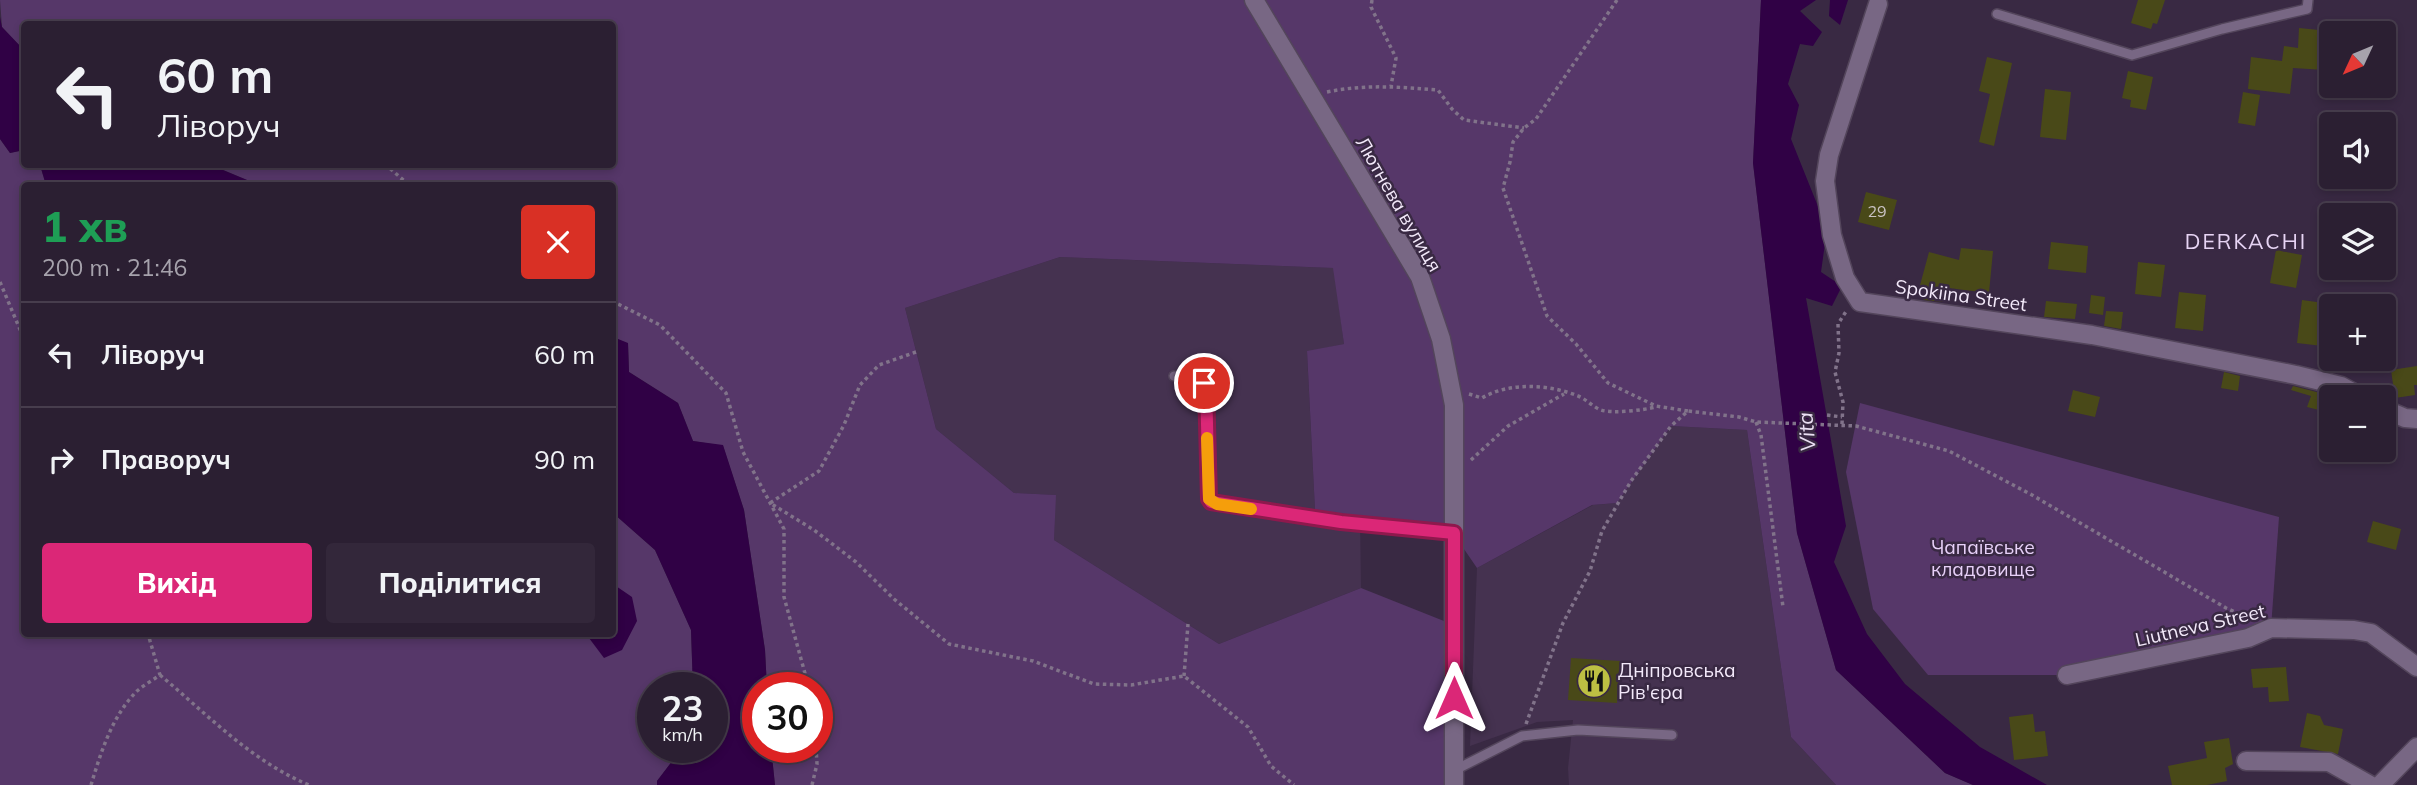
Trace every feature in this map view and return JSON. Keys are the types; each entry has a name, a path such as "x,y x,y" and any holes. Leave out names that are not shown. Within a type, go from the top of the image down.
{"street":[{"name":"Лютнева вулиця","path":"1254,0 1420,277 1441,339 1454,405 1454,778"},
{"path":"1860,302 1845,278 1836,246 1825,181 1829,155 1878,4"},
{"name":"Spokiina Street","path":"1860,302 2092,335 2337,385"},
{"path":"2396,414 2417,419"},
{"name":"Liutneva Street","path":"2067,676 2248,638 2271,628 2354,630 2371,634 2417,667"},
{"path":"2381,785 2417,747"},
{"path":"2246,761 2329,762 2370,785"}],"lane":[{"path":"1997,14 2132,55 2222,29 2307,9 2308,0"},
{"path":"1174,376 1204,383 1206,386 1211,502 1341,522 1454,533"},
{"path":"1454,778 1522,736 1578,730 1672,735"}],"path":[{"path":"1372,0 1371,7 1396,58 1391,86"},
{"path":"1617,0 1536,119 1524,128 1513,142 1503,188 1548,316 1576,344 1608,383 1657,406 1739,416 1756,422 1842,425 1949,452 2043,501 2226,608 2271,628"},
{"path":"1311,96 1355,87 1391,86 1438,90 1464,120 1524,128"},
{"path":"390,168 405,182"},
{"path":"0,282 21,332"},
{"path":"1842,425 1843,402 1835,372 1839,353 1838,324 1845,311 1860,302"},
{"path":"616,303 660,325 726,393 743,452 784,529 784,597 805,672"},
{"path":"770,503 818,471 844,425 860,385 879,365 916,352"},
{"path":"1448,375 1462,383 1465,391 1482,398 1501,389 1528,386 1578,396 1603,411 1636,412 1657,406"},
{"path":"1454,477 1508,426 1566,393"},
{"path":"1522,736 1563,623 1590,571 1602,530 1617,503 1671,426 1688,411"},
{"path":"1827,415 1842,417"},
{"path":"1756,422 1783,607"},
{"path":"770,503 814,530 856,562 949,645 1033,661 1094,684 1131,685 1184,676 1248,727 1271,766 1294,785"},
{"path":"1184,676 1188,624"},
{"path":"149,637 160,675 228,734 284,775 309,785"},
{"path":"92,785 112,725 137,691 160,675"},
{"path":"812,785 817,763"}],"shaded area":[{"path":"1060,257 1334,268 1344,344 1307,352 1315,510 1360,516 1361,588 1219,644 1054,540 1055,495 1014,493 936,429 905,308"},
{"path":"1671,426 1747,430 1791,737 1836,785 1569,785 1573,720 1537,722 1470,746 1477,568 1593,505 1617,503"}],"green space":[{"path":"0,0 1761,0 1753,163 1797,533 1836,670 1945,773 1973,785 1836,785 1791,737 1747,430 1671,426 1617,503 1592,505 1477,568 1453,533 1315,510 1307,351 1344,344 1333,268 1060,257 905,308 936,429 1014,493 1056,495 1054,540 1219,644 1361,588 1454,625 1454,785 775,785 773,763 833,763 833,672 766,672 744,510 723,446 693,441 678,403 629,372 628,344 616,338 616,182 252,182 218,168 616,168 616,21 21,21 21,47 2,27"},
{"path":"0,139 10,153 21,151 21,168 41,168 45,182 21,182 21,637 616,637 616,516 655,550 691,630 692,672 637,672 637,763 671,763 657,781 657,785 0,785"},
{"name":"Чапаївське кладовище","path":"1860,403 2279,517 2271,628 2067,675 1928,675 1873,609 1846,472"}],"water":[{"name":"Vita","path":"1761,0 1816,0 1800,11 1822,32 1813,46 1800,44 1788,84 1799,105 1791,139 1827,229 1821,272 1842,286 1832,306 1806,298 1846,526 1834,562 1867,634 1905,684 1980,747 2047,785 1973,785 1945,773 1836,670 1797,533 1753,163"},
{"path":"1830,0 1848,0 1840,25 1829,16"},
{"path":"0,17 2,27 21,45 21,151 10,153 0,139"},
{"path":"41,168 218,168 252,182 45,182"},
{"path":"616,338 628,343 629,372 678,403 693,441 723,445 744,510 765,650 766,672 742,672 742,763 773,763 775,785 657,785 657,781 671,763 728,763 728,672 692,672 691,630 655,550 616,516"},
{"path":"616,586 632,597 637,621 622,650 604,658 588,637 616,637"}],"building":[{"path":"2138,0 2165,0 2157,24 2153,23 2151,29 2131,23"},
{"path":"2299,28 2319,30 2319,70 2293,68 2290,94 2248,89 2251,57 2282,61 2284,46 2298,48"},
{"path":"1987,57 2012,63 1994,146 1979,142 1990,94 1979,91"},
{"path":"2128,71 2153,77 2146,110 2130,107 2131,100 2122,98"},
{"path":"2045,89 2071,92 2066,140 2040,137"},
{"path":"2243,92 2260,95 2255,126 2238,123"},
{"path":"1866,192 1897,200 1889,230 1858,222"},
{"path":"2051,242 2088,246 2086,273 2048,269"},
{"path":"1961,248 1993,251 1989,293 1948,288 1944,302 1923,300 1926,291 1919,289 1929,252 1959,260"},
{"path":"2276,250 2302,255 2296,288 2270,283"},
{"path":"2138,262 2165,265 2161,297 2135,294"},
{"path":"2179,292 2206,295 2203,331 2175,328"},
{"path":"2091,295 2105,297 2103,315 2089,313"},
{"path":"2302,300 2319,302 2319,346 2297,343"},
{"path":"2046,301 2077,304 2075,319 2044,317"},
{"path":"2106,311 2123,312 2121,329 2104,326"},
{"path":"2417,366 2415,395 2396,398 2396,385 2393,385 2391,371"},
{"path":"2224,372 2240,376 2238,391 2221,388"},
{"path":"2293,386 2319,393 2319,410 2307,407 2311,396 2291,390"},
{"path":"2073,390 2100,397 2095,417 2068,411"},
{"path":"2373,521 2401,529 2396,550 2367,542"},
{"name":"Дніпровська Рів'єра","path":"1571,658 1620,661 1617,703 1568,700"},
{"path":"2286,667 2289,701 2269,702 2268,687 2253,688 2251,669"},
{"path":"2307,713 2320,716 2324,725 2343,729 2338,754 2300,747"},
{"path":"2033,714 2035,732 2045,731 2048,756 2014,760 2009,717"},
{"path":"2229,738 2233,764 2225,768 2227,781 2207,785 2172,785 2168,766 2207,758 2204,742"}],"slow traffic":[{"path":"1207,438 1209,499 1217,504 1251,509"}],"place":[{"name":"Дніпровська Рів'єра","path":"1594,681"}],"district":[{"name":"DERKACHI","path":"2246,242"}],"route":[{"path":"1204,383 1211,502 1341,522 1454,533 1454,698"}]}
